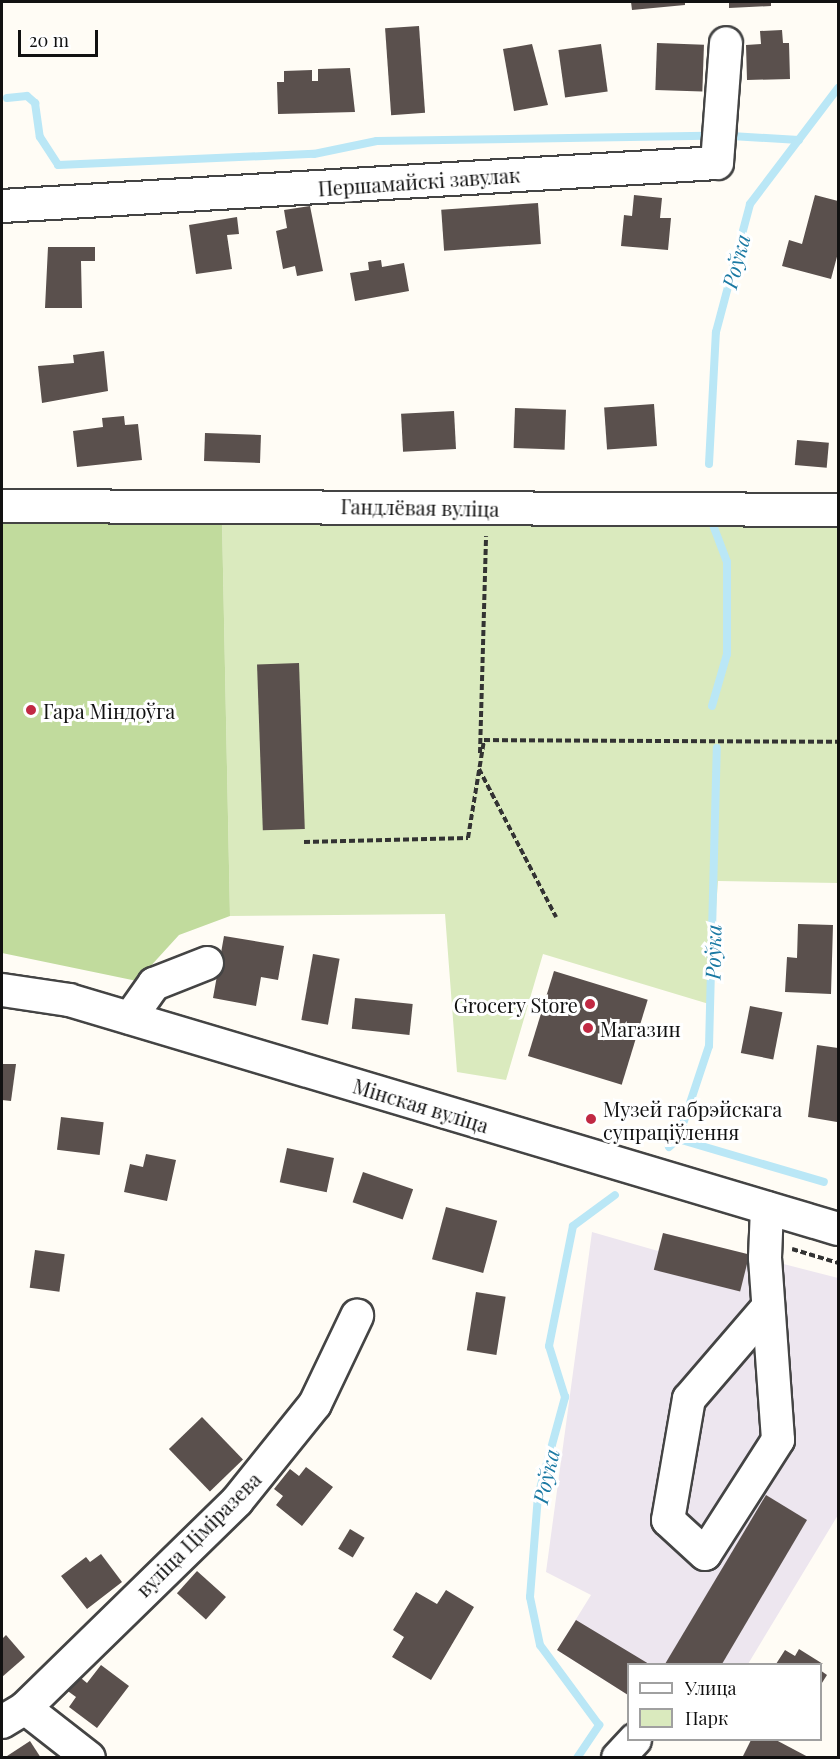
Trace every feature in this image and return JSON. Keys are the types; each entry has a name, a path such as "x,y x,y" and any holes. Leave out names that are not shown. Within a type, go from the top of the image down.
{"street":[{"name":"Першамайскі завулак","path":"2,207 717,163 726,43"},
{"name":"Гандлёвая вуліца","path":"2,506 838,510"},
{"path":"130,1018 154,984 207,963"},
{"name":"Мінская вуліца","path":"2,990 69,1000 838,1229"},
{"path":"767,1208 768,1307 778,1440 705,1554 668,1520 689,1399 768,1307"},
{"name":"вуліца Ціміразева","path":"13,1715 237,1501 315,1404 357,1316"},
{"path":"13,1715 89,1758"},
{"path":"618,1758 634,1741"}],"path":[{"path":"487,508 479,770 556,917"},
{"path":"304,842 468,838 484,740 838,742"}],"shaded area":[{"path":"592,1232 658,1251 663,1233 838,1278 838,1515 749,1663 627,1663 627,1694 557,1650 591,1595 546,1572"}],"green space":[{"name":"Гара Міндоўга","path":"2,519 222,520 230,916 179,935 137,981 2,953"},
{"path":"222,520 838,522 838,883 718,881 709,1004 543,954 506,1080 457,1072 445,914 230,916"}],"building":[{"path":"631,2 685,2 685,5 632,10"},
{"path":"729,2 771,2 771,6 729,8"},
{"path":"419,26 425,113 391,115 385,28"},
{"path":"782,30 783,43 789,43 790,79 747,80 746,45 761,44 760,31"},
{"path":"657,43 704,45 702,92 655,90"},
{"path":"532,44 548,105 514,111 503,49"},
{"path":"601,44 608,92 565,98 558,50"},
{"path":"350,68 355,112 278,114 277,82 284,82 284,71 312,70 312,81 318,81 318,69"},
{"path":"634,195 662,198 660,218 671,218 668,250 621,246 624,215 632,216"},
{"path":"815,195 838,201 838,253 831,279 782,266 789,240 802,244"},
{"path":"538,203 541,244 444,251 441,210"},
{"path":"310,206 323,271 297,276 295,266 283,269 276,231 287,228 284,210"},
{"path":"237,217 239,234 227,235 232,269 196,274 189,225"},
{"path":"48,247 95,247 95,261 81,261 82,308 45,308"},
{"path":"381,260 382,267 404,263 409,291 355,301 350,273 369,270 368,262"},
{"path":"104,351 108,391 42,403 38,366 74,363 73,355"},
{"path":"654,404 657,446 607,449 604,407"},
{"path":"515,408 566,410 565,450 514,448"},
{"path":"454,411 456,449 403,452 401,414"},
{"path":"124,416 125,425 138,424 142,460 77,467 73,431 103,427 102,418"},
{"path":"205,433 261,435 260,463 204,461"},
{"path":"797,440 829,443 827,468 795,465"},
{"path":"299,663 305,829 263,830 257,664"},
{"path":"798,924 833,925 831,994 785,992 787,957 797,958"},
{"path":"224,936 284,946 278,980 261,977 256,1006 213,998"},
{"path":"313,954 340,959 328,1025 301,1020"},
{"name":"Магазин","path":"554,971 648,1000 622,1085 528,1056"},
{"path":"355,998 413,1004 409,1035 352,1029"},
{"path":"750,1006 782,1012 773,1059 741,1053"},
{"path":"817,1045 838,1048 837,1122 808,1117"},
{"path":"2,1064 16,1064 11,1101 2,1100"},
{"path":"61,1117 104,1122 100,1155 57,1150"},
{"path":"287,1148 334,1158 327,1192 280,1182"},
{"path":"146,1154 176,1160 167,1201 124,1192 130,1164 143,1167"},
{"path":"363,1172 413,1189 403,1220 353,1202"},
{"path":"446,1207 497,1221 483,1273 432,1259"},
{"path":"663,1233 749,1255 740,1291 654,1270"},
{"path":"35,1250 65,1254 59,1292 30,1288"},
{"path":"476,1292 506,1297 496,1355 467,1350"},
{"path":"202,1417 243,1459 210,1491 169,1449"},
{"path":"306,1467 333,1487 302,1526 276,1505 283,1496 274,1489 290,1469 299,1476"},
{"path":"766,1495 807,1520 723,1663 666,1663"},
{"path":"350,1529 365,1538 353,1557 338,1549"},
{"path":"101,1554 122,1582 87,1609 61,1576 86,1557 90,1562"},
{"path":"197,1571 226,1597 206,1619 177,1593"},
{"path":"446,1590 474,1607 431,1680 392,1657 404,1637 393,1630 416,1592 437,1604"},
{"path":"576,1620 647,1663 627,1663 627,1694 557,1650"},
{"path":"6,1635 25,1657 2,1677 2,1639"},
{"path":"799,1649 821,1663 777,1663 785,1650 795,1656"},
{"path":"101,1665 129,1686 97,1728 69,1707 76,1697 65,1689 76,1674 87,1683"},
{"path":"822,1671 827,1675 822,1683"},
{"path":"30,1741 41,1758 4,1758"},
{"path":"750,1741 778,1741 810,1758 742,1758"}],"waterway":[{"name":"Роўка","path":"709,464 716,332 750,204 838,88"},
{"path":"7,98 27,96 35,103 40,137 58,165 314,154 377,141 706,136"},
{"path":"731,136 799,140"},
{"name":"Роўка","path":"710,517 727,562 727,654 712,706"},
{"name":"Роўка","path":"669,1147 678,1139 709,1046 717,748"},
{"path":"678,1139 824,1182"},
{"name":"Роўка","path":"577,1758 599,1725 540,1645 530,1597 538,1496 565,1397 549,1346 573,1226 615,1195"}],"place":[{"name":"Гара Міндоўга","path":"31,710"},
{"name":"Grocery Store","path":"590,1004"},
{"name":"Магазин","path":"588,1028"},
{"name":"Музей габрэйскага супраціўлення","path":"591,1119"}]}
